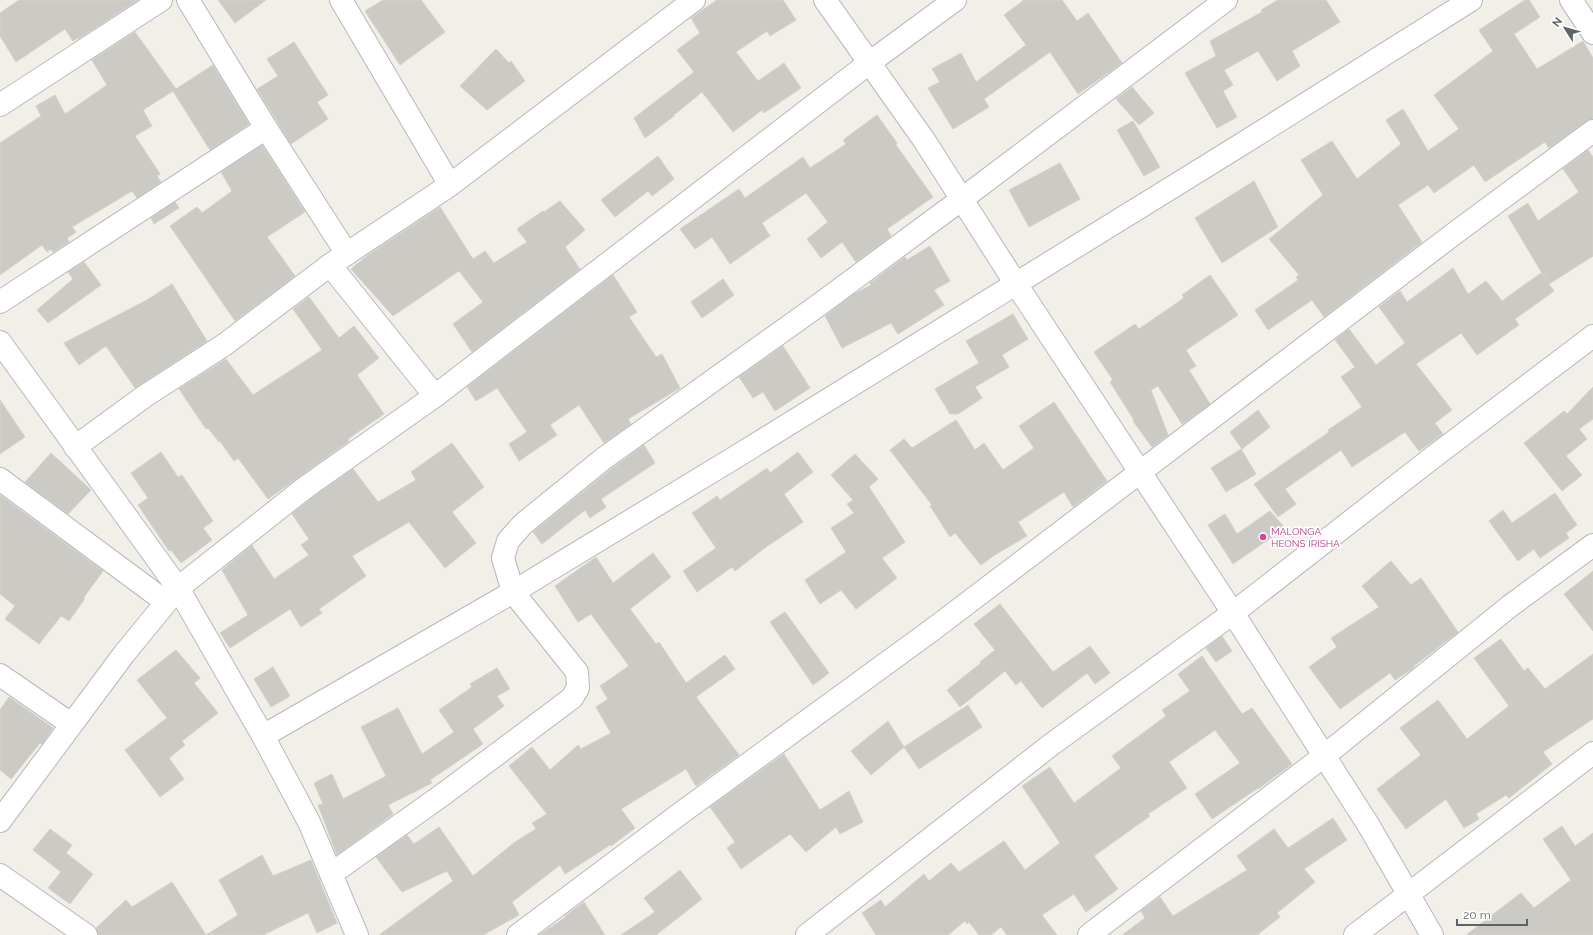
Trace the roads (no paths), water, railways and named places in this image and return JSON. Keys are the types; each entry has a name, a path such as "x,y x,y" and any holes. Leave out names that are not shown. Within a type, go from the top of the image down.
{"street":[{"path":"0,104 161,0"},
{"path":"188,0 266,128 339,260 435,396"},
{"path":"340,0 450,185"},
{"path":"75,447 145,396 224,344 339,260 450,185 694,0"},
{"path":"825,0 924,140 1016,284 1141,472 1369,826 1432,935"},
{"path":"0,821 71,724 172,595 306,486 435,396 869,63 955,0"},
{"path":"331,874 445,793 572,698 578,688 577,672 513,592 503,558 508,541 523,524 603,460 816,307 1226,0"},
{"path":"263,736 513,592 721,466 1471,0"},
{"path":"1571,0 1593,33"},
{"path":"0,302 266,128"},
{"path":"518,935 674,818 932,630 1452,234 1593,131"},
{"path":"807,935 1052,744 1232,613 1432,458 1593,336"},
{"path":"0,342 75,447 263,736 309,822 356,935"},
{"path":"0,479 172,595"},
{"path":"1089,935 1324,756 1504,611 1593,545"},
{"path":"0,675 71,724"},
{"path":"1355,935 1593,753"},
{"path":"0,875 86,935"}],"place":[{"name":"MALONGA HEONS IRISHA","path":"1263,537"}]}
